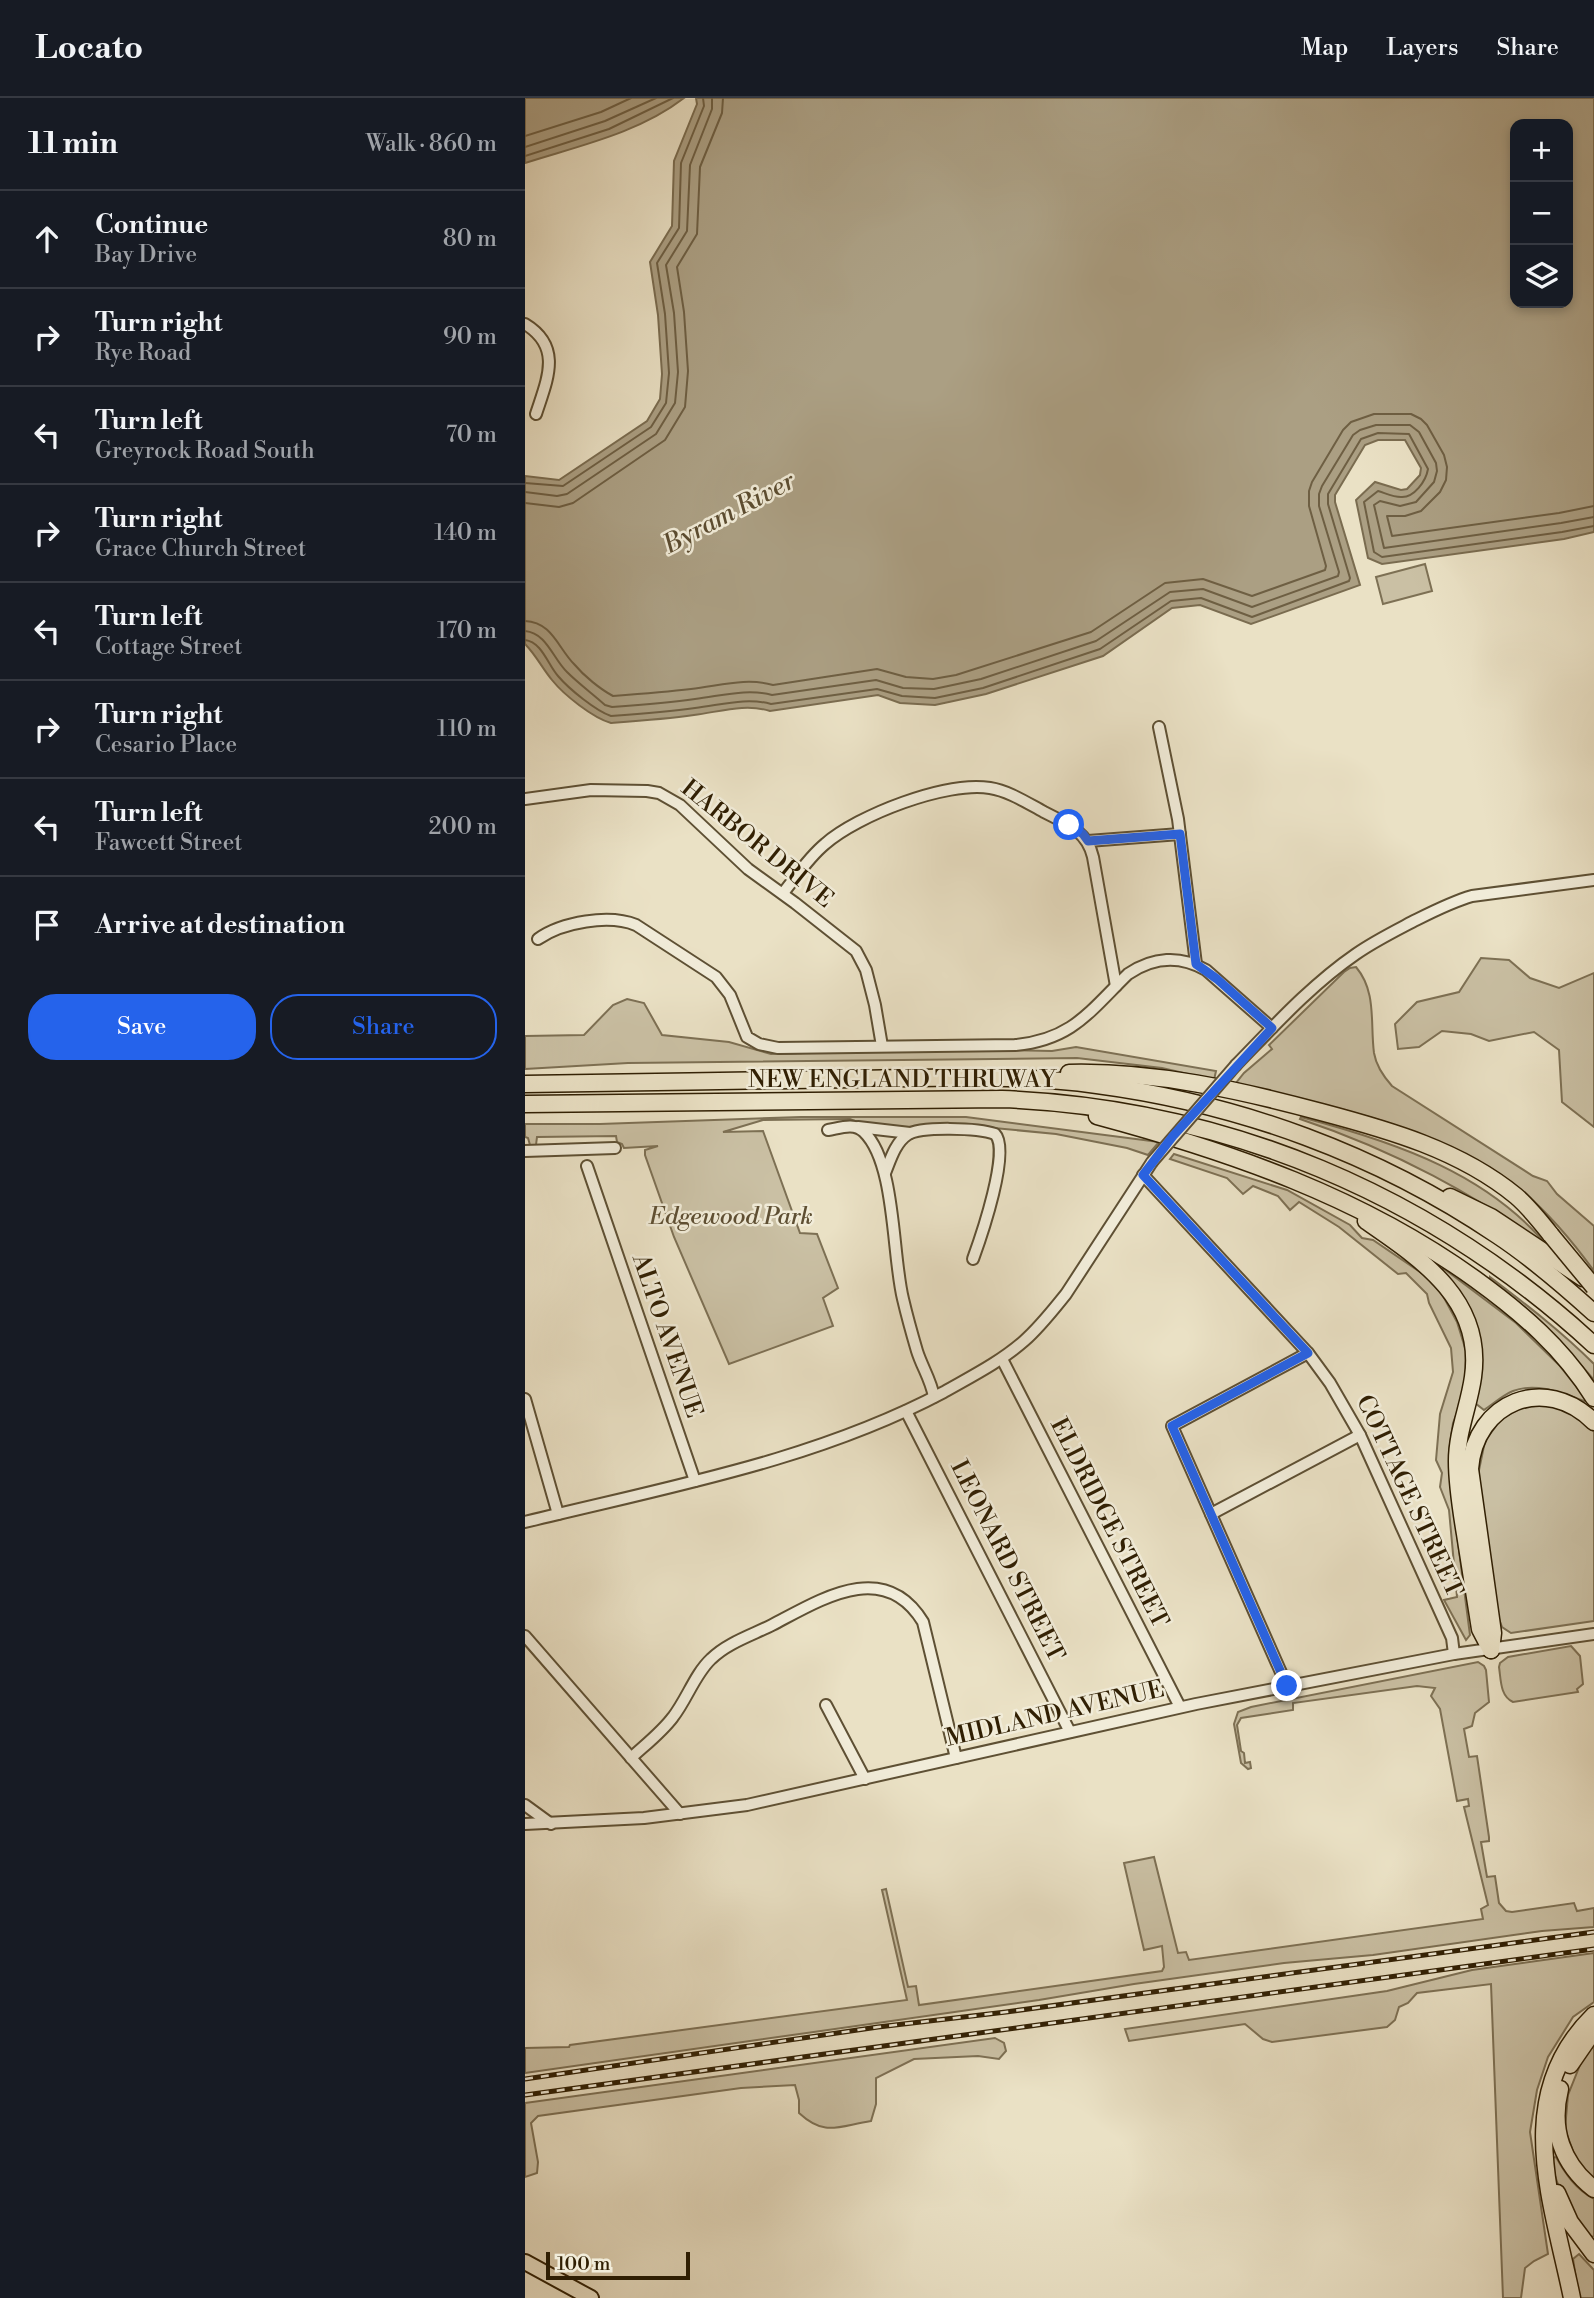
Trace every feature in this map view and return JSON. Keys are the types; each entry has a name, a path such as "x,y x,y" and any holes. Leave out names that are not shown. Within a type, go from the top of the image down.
{"highway":[{"path":"1012,1078 1098,1073 1149,1077 1271,1099 1377,1127 1440,1151 1493,1180 1522,1201 1594,1286"},
{"name":"NEW ENGLAND THRUWAY","path":"525,1084 1012,1078 1096,1084 1172,1097 1306,1136 1401,1178 1497,1235 1556,1279 1594,1313"},
{"name":"NEW ENGLAND THRUWAY","path":"525,1104 966,1098 1037,1100 1172,1120 1263,1146 1337,1175 1390,1200 1457,1238 1526,1287 1594,1345"},
{"path":"1037,1100 1185,1141 1327,1193 1413,1237 1515,1308 1553,1343 1594,1398"},
{"path":"1401,1178 1492,1217 1594,1286"},
{"path":"1327,1193 1432,1269 1451,1291 1464,1314 1472,1340 1474,1364 1457,1448 1458,1489 1480,1629 1491,1650"},
{"path":"1491,1650 1493,1633 1470,1469 1477,1437 1495,1414 1527,1399 1550,1398 1560,1401 1579,1409 1594,1422"},
{"path":"1571,2298 1547,2179 1543,2143 1545,2108 1554,2074 1571,2040 1594,2015"},
{"path":"1594,2030 1578,2050 1565,2076 1556,2103 1556,2116 1559,2142 1569,2163 1594,2189"},
{"path":"1543,2143 1563,2208 1594,2254"}],"main road":[{"path":"525,2262 591,2298"}],"street":[{"path":"525,324 538,333 548,349 547,376 536,414"},
{"path":"1159,727 1180,834 1196,964"},
{"path":"782,893 817,851 842,832 895,806 947,792 979,788 1002,791 1069,825 1083,834 1088,841 1116,986"},
{"name":"HARBOR DRIVE","path":"525,799 591,790 647,791 659,793 680,805 748,869 849,944 863,961 875,1005 882,1046"},
{"path":"1088,841 1180,834"},
{"path":"525,1522 760,1464 863,1430 934,1397 1002,1359 1025,1340 1066,1294 1151,1162 1236,1065 1331,974 1356,954 1440,908 1472,896 1594,880"},
{"path":"538,939 562,926 597,921 629,922 716,977 725,986 743,1030 752,1041 778,1048 1015,1045 1036,1042 1058,1035 1076,1025 1128,974 1149,962 1172,959 1196,964 1272,1028"},
{"path":"828,1130 851,1126 910,1133"},
{"path":"858,1127 865,1132 877,1150 885,1173 902,1296 934,1397"},
{"path":"885,1173 898,1144 910,1133 922,1129 990,1132 999,1138 1000,1163 973,1259"},
{"path":"525,1151 615,1148"},
{"name":"ALTO AVENUE","path":"587,1166 695,1480"},
{"name":"COTTAGE STREET","path":"1143,1175 1308,1353 1335,1391 1360,1435 1452,1638 1454,1654"},
{"path":"1287,1686 1172,1426 1308,1353"},
{"name":"ELDRIDGE STREET","path":"1002,1359 1180,1707"},
{"path":"525,1399 558,1514"},
{"name":"LEONARD STREET","path":"905,1411 1070,1732"},
{"path":"1211,1514 1360,1435"},
{"path":"631,1758 674,1716 703,1669 718,1653 829,1596 869,1588 900,1597 923,1622 956,1758"},
{"name":"MIDLAND AVENUE","path":"525,1824 680,1814 747,1804 1180,1707 1454,1654 1594,1634"},
{"path":"525,1636 680,1814"},
{"path":"826,1705 865,1779"},
{"path":"525,1805 551,1824"}],"green space":[{"path":"1425,564 1432,591 1383,604 1376,577"},
{"path":"1481,958 1509,960 1530,978 1559,988 1594,973 1594,1127 1562,1102 1559,1050 1534,1032 1489,1041 1471,1034 1442,1031 1419,1047 1398,1049 1395,1024 1417,1002 1459,992"},
{"path":"1356,967 1363,977 1370,997 1375,1057 1392,1086 1533,1176 1547,1181 1557,1194 1594,1226 1594,1271 1563,1231 1540,1207 1515,1185 1471,1157 1439,1142 1373,1118 1236,1083 1272,1049 1269,1045 1344,972"},
{"path":"627,999 644,1003 662,1035 729,1042 771,1054 944,1049 1052,1051 1076,1047 1216,1071 1214,1080 1162,1068 1077,1058 628,1063 525,1069 525,1036 584,1035 613,1005"},
{"name":"Edgewood Park","path":"801,1117 966,1117 1159,1142 1148,1155 1127,1148 1056,1134 994,1128 887,1128 868,1126 850,1119 763,1120 723,1132 763,1131 800,1233 817,1234 838,1288 823,1298 833,1326 729,1364 674,1237 645,1155 645,1150 658,1146 624,1148 617,1142 616,1136 537,1137 536,1145 530,1145 525,1137 525,1124"},
{"path":"1301,1117 1406,1150 1440,1165 1502,1202 1529,1226 1554,1254 1526,1232 1465,1193 1400,1159 1300,1119"},
{"path":"1174,1154 1287,1190 1350,1225 1362,1238 1373,1240 1426,1276 1442,1294 1457,1322 1466,1351 1465,1393 1453,1423 1449,1451 1450,1481 1470,1635 1466,1640 1444,1600 1457,1597 1449,1510 1440,1487 1442,1473 1436,1460 1440,1414 1453,1372 1451,1348 1427,1294 1406,1273 1398,1274 1339,1227 1299,1202 1290,1210 1278,1196 1253,1186 1243,1194 1227,1178 1170,1159"},
{"path":"1443,1268 1516,1323 1559,1365 1586,1399 1584,1401 1549,1390 1531,1388 1509,1393 1484,1410 1475,1403 1479,1365 1440,1271"},
{"path":"1490,1277 1531,1308 1594,1364 1594,1380 1557,1340 1490,1280"},
{"path":"1547,1405 1574,1413 1594,1432 1594,1621 1511,1633 1502,1627 1497,1613 1478,1475 1485,1441 1502,1418 1523,1407"},
{"path":"1571,1646 1580,1656 1583,1684 1577,1689 1578,1692 1513,1702 1503,1692 1499,1667 1508,1657"},
{"path":"1478,1662 1486,1670 1489,1702 1475,1713 1472,1726 1464,1729 1469,1757 1477,1756 1489,1837 1489,1841 1481,1842 1487,1877 1495,1876 1499,1903 1506,1911 1574,1903 1577,1911 1594,1908 1594,1927 1542,1931 1373,1955 1284,1963 525,2073 525,2048 569,2047 907,2000 882,1890 886,1889 908,1987 916,1986 919,2005 1162,1971 1162,1946 1144,1950 1124,1863 1154,1857 1178,1953 1186,1952 1189,1960 1483,1919 1481,1909 1488,1905 1464,1807 1469,1806 1468,1799 1457,1801 1440,1709 1431,1696 1435,1688 1417,1686 1293,1703 1293,1710 1241,1718 1237,1725 1245,1763 1250,1762 1251,1768 1248,1769 1241,1763 1234,1724 1238,1712 1251,1707"},
{"path":"1594,1953 1594,2002 1573,2017 1548,2057 1537,2090 1530,2132 1548,2254 1525,2268 1521,2298 1503,2298 1491,1984 1417,1993 1408,2003 1399,2007 1395,2020 1387,2027 1272,2042 1263,2039 1245,2024 1129,2041 1125,2029 1387,1991 1472,1970"},
{"path":"995,2038 1004,2043 1006,2051 999,2059 978,2056 914,2059 876,2078 876,2104 871,2121 841,2127 817,2125 799,2113 795,2085 741,2088 538,2116 531,2123 538,2162 537,2173 525,2177 525,2103"},
{"path":"1594,2045 1594,2181 1578,2165 1565,2129 1568,2095 1582,2060"},
{"path":"1556,2157 1572,2181 1594,2199 1594,2236 1590,2238 1560,2191 1550,2158"},
{"path":"1579,2254 1594,2270 1594,2298 1579,2298 1573,2259"}],"water":[{"path":"525,98 684,98 648,121 525,163"},
{"name":"Byram River","path":"696,98 1594,98 1594,532 1564,539 1382,564 1368,558 1356,500 1375,482 1401,490 1407,489 1420,475 1421,468 1405,440 1378,440 1365,445 1335,495 1360,585 1251,624 1200,605 1172,608 1103,656 986,694 935,705 900,703 878,695 770,711 742,708 611,723 588,711 564,692 525,644 525,476 559,480 647,421 660,399 662,374 658,315 650,262 672,226 674,161 697,104"}],"railway":[{"path":"525,2079 878,2027 1594,1932"},
{"path":"525,2095 1594,1949"}],"route":[{"path":"1069,825 1083,834 1088,841 1180,834 1196,964 1272,1028 1173,1136 1143,1175 1308,1353 1172,1426 1287,1686"}]}
